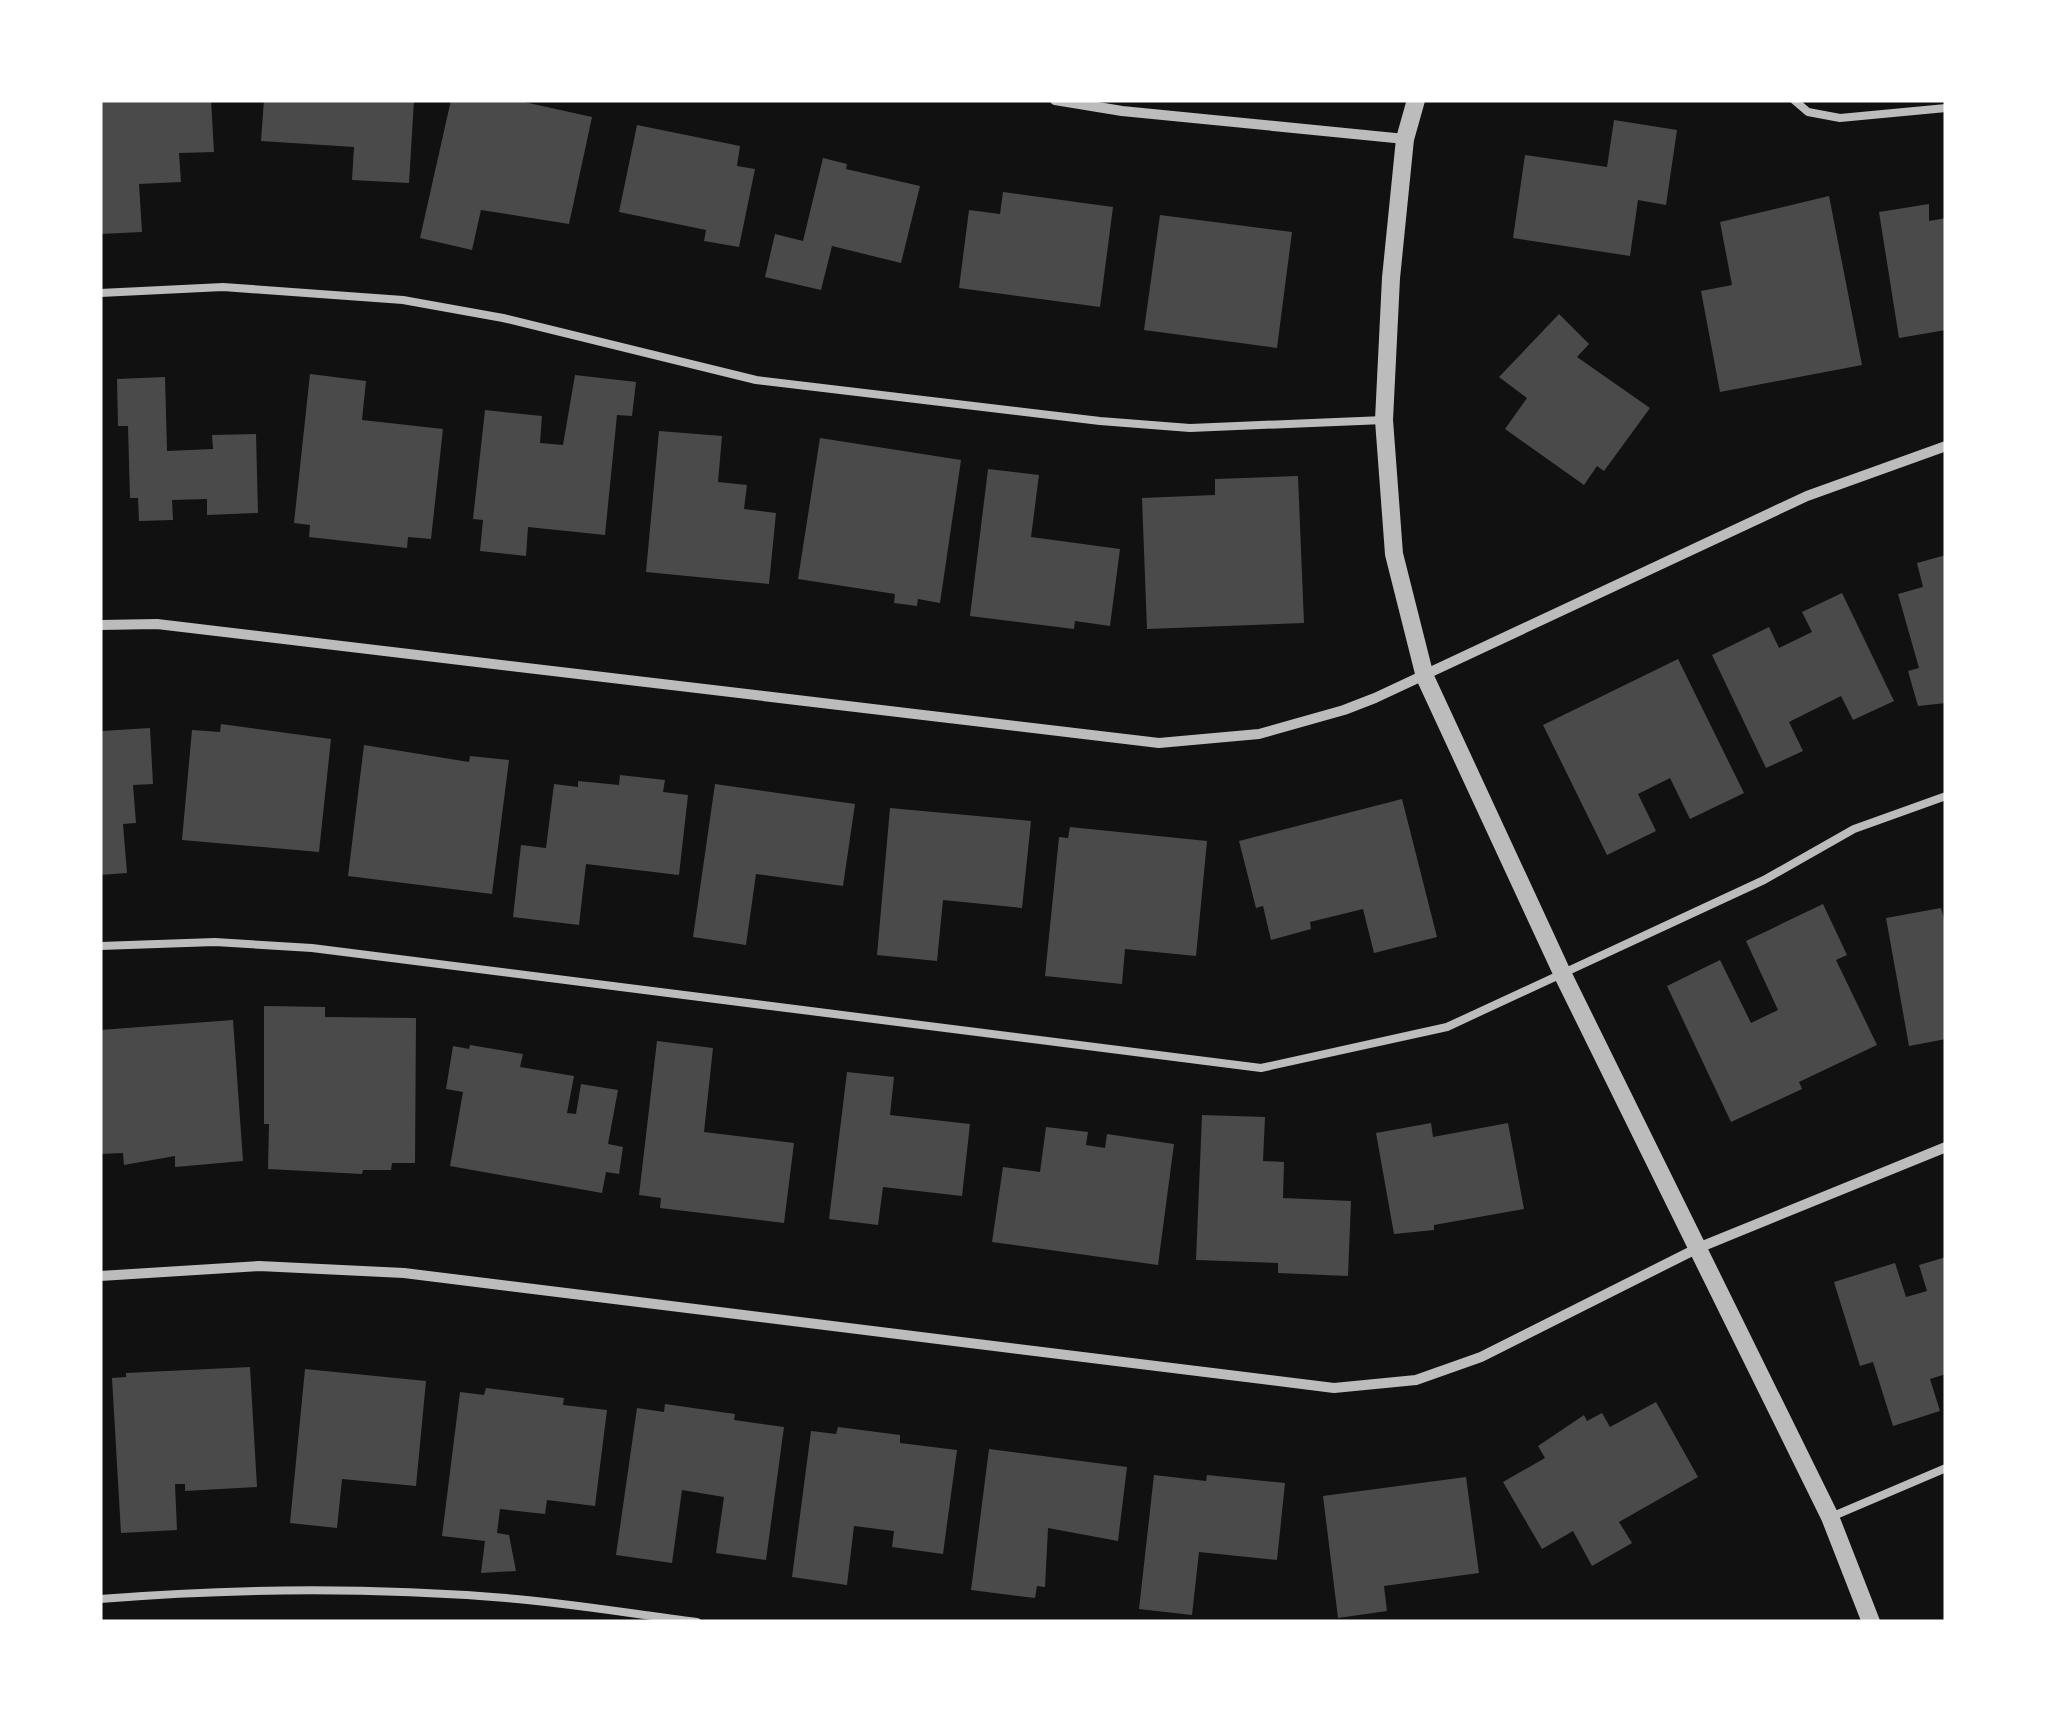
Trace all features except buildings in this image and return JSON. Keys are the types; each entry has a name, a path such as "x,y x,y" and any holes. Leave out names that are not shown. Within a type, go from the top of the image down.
{"street":[{"path":"1055,100 1122,111 1405,139"},
{"path":"1416,100 1405,139 1391,278 1384,420 1394,554 1425,676 1563,975 1830,1518 1871,1622"},
{"path":"100,625 156,624 1158,742 1259,734 1344,710 1425,676 1807,496 1946,446"},
{"path":"100,1276 260,1266 404,1273 1334,1388 1416,1380 1481,1357 1698,1248 1946,1147"}],"lane":[{"path":"1794,100 1808,112 1840,118 1946,108"},
{"path":"100,293 223,287 404,300 503,318 756,380 1100,421 1190,428 1384,420"},
{"path":"100,946 215,942 312,948 1261,1068 1447,1027 1764,880 1854,829 1946,796"},
{"path":"1830,1518 1946,1468"},
{"path":"100,1598 214,1590 363,1590 509,1598 696,1622"}]}
